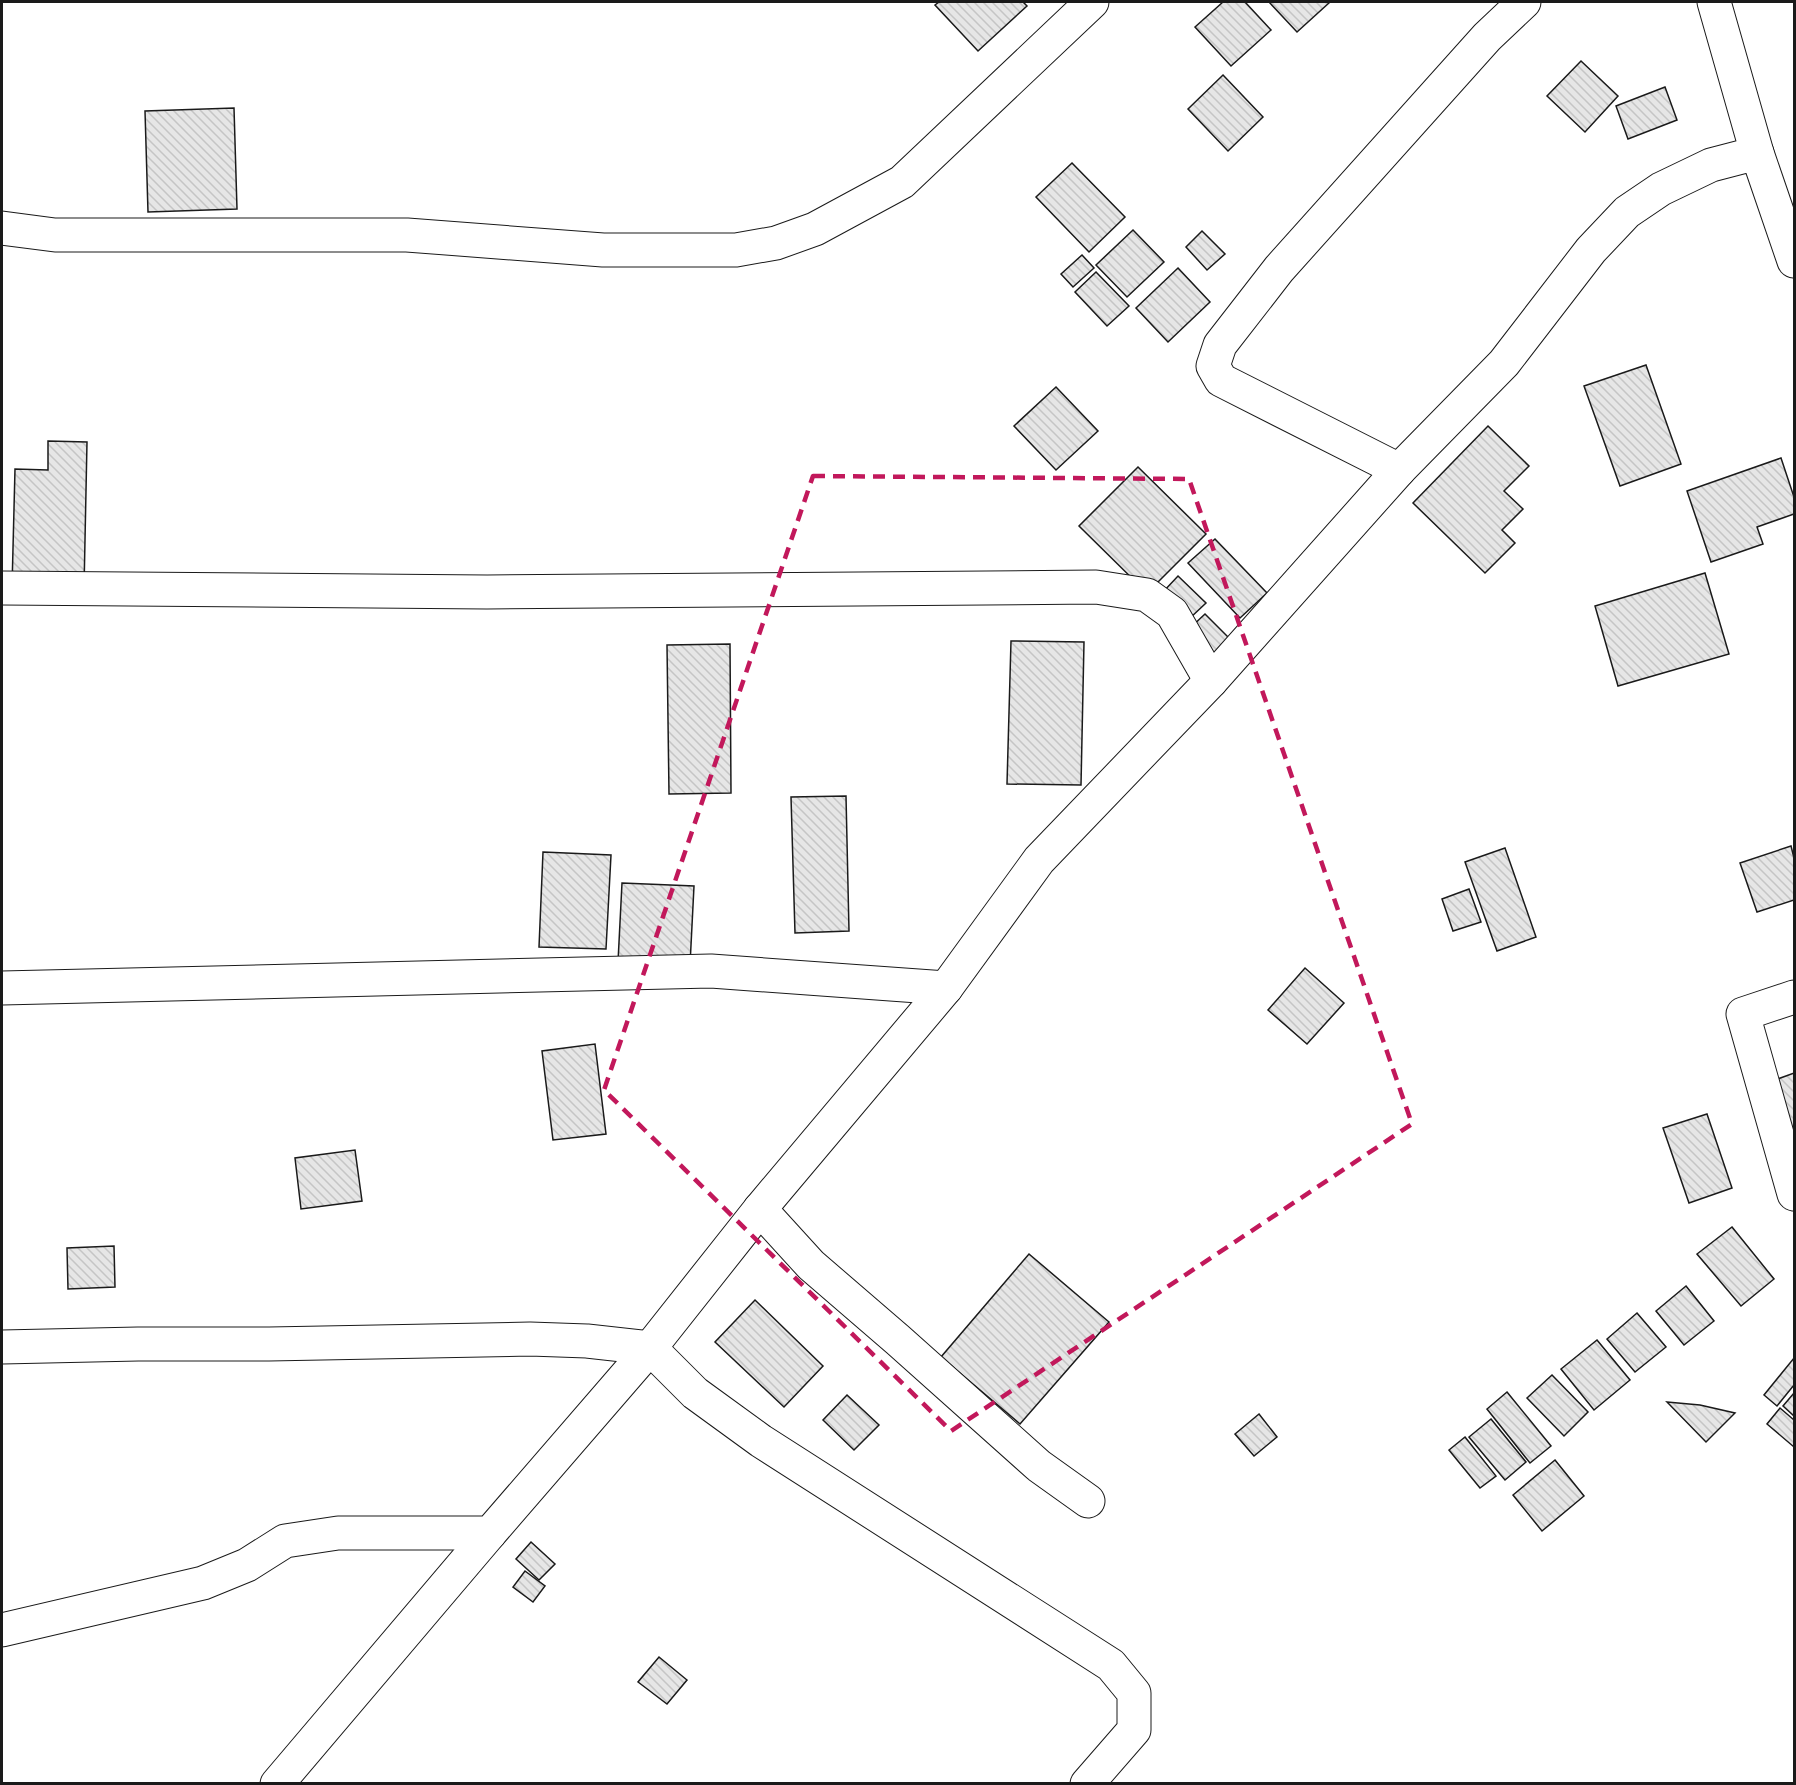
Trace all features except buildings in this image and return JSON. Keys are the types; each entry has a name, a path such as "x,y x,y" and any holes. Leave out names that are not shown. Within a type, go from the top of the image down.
{"street":[{"path":"2,228 55,235 407,236 603,250 736,250 776,243 815,229 902,182 1092,2"},
{"path":"1399,470 1221,380 1213,366 1220,345 1279,269 1487,37 1524,2"},
{"path":"1714,2 1757,153 1794,261"},
{"path":"277,1784 650,1348 760,1209 946,988 1039,860 1210,681 1399,470 1504,363 1591,250 1628,212 1661,189 1710,165 1757,153"},
{"path":"2,588 499,592 1096,586 1147,595 1172,613 1210,681"},
{"path":"2,988 711,971 946,988"},
{"path":"1794,997 1743,1014 1794,1194"},
{"path":"760,1209 811,1265 1039,1467 1088,1501"},
{"path":"2,1347 530,1339 587,1341 650,1348 695,1393 761,1441 1111,1665 1134,1693 1134,1730 1087,1784"},
{"path":"2,1630 203,1583 247,1565 285,1541 338,1533 490,1533"}],"highlighted area":[{"path":"813,476 1189,479 1412,1124 951,1431 604,1090"}]}
